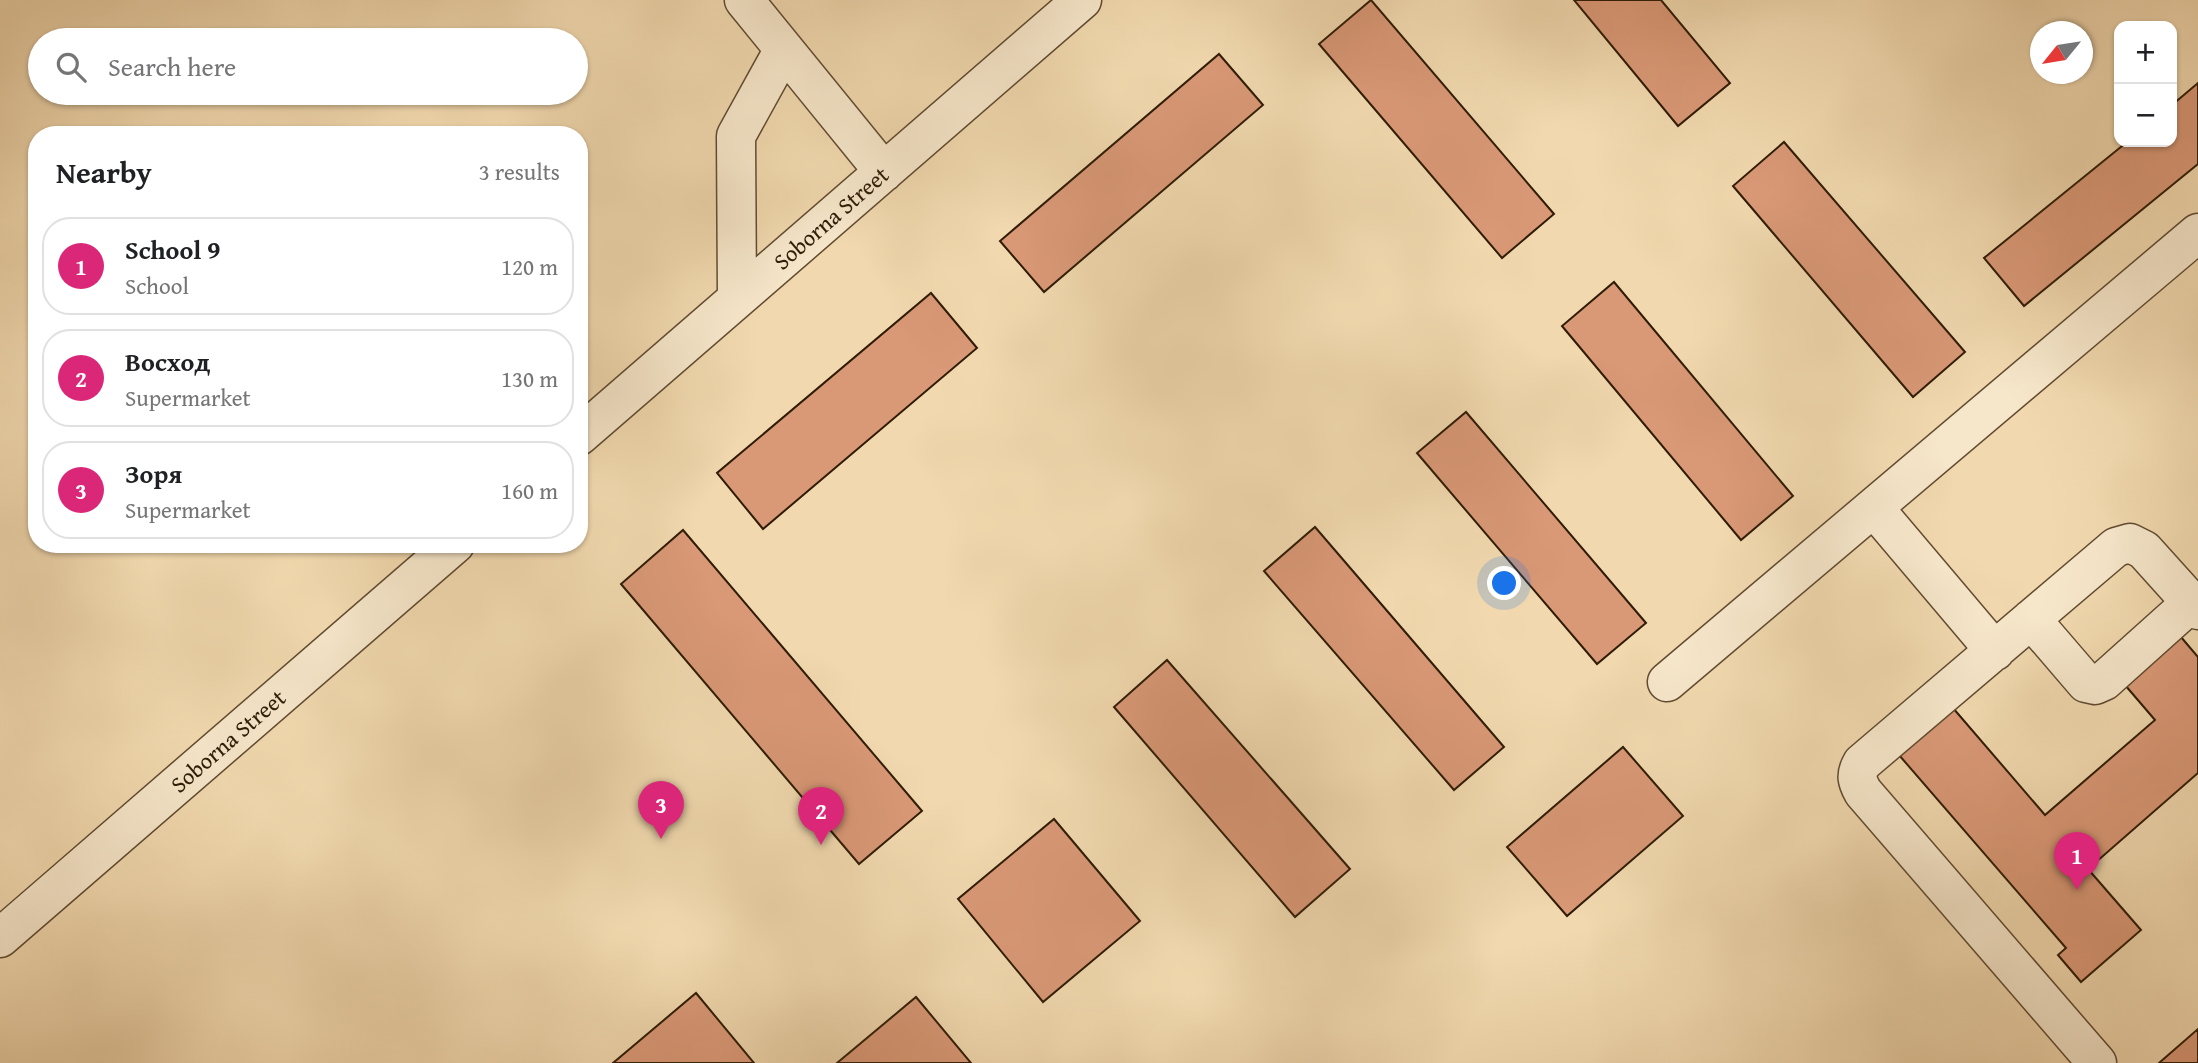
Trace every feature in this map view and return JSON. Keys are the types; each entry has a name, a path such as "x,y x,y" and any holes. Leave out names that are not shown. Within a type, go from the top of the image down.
{"street":[{"path":"744,0 884,172"},
{"name":"Soborna Street","path":"588,428 1082,0"},
{"path":"737,299 736,136 783,48"},
{"path":"1667,682 2198,233"},
{"path":"1874,508 1994,651"},
{"path":"2031,620 2086,683 2095,685 2104,681 2195,607 2144,550 2130,543 2116,547 1862,763 1857,781 1863,792 2097,1063"},
{"name":"Soborna Street","path":"0,938 445,553"}],"building":[{"path":"1371,0 1554,214 1502,258 1319,44"},
{"path":"1574,0 1661,0 1730,83 1678,126"},
{"path":"1219,54 1263,105 1044,292 1000,241"},
{"path":"2198,83 2198,164 2024,306 1984,258 2121,147 2177,147 2177,101"},
{"path":"1784,142 1965,352 1913,397 1733,186"},
{"path":"1614,282 1793,496 1741,540 1562,326"},
{"path":"931,293 977,348 763,529 717,473"},
{"path":"1466,412 1646,623 1597,664 1417,453"},
{"path":"1315,527 1504,747 1454,790 1264,571"},
{"path":"683,530 922,811 859,864 621,584"},
{"path":"2181,637 2198,657 2198,773 2088,869 2141,930 2081,982 2058,955 2066,948 1899,755 1953,708 2045,815 2155,720 2125,685"},
{"path":"1167,660 1350,869 1295,917 1114,707"},
{"path":"1623,747 1683,816 1567,916 1507,847"},
{"path":"1054,819 1140,921 1043,1002 958,899"},
{"path":"696,993 754,1063 613,1063"},
{"path":"916,997 971,1063 837,1063"},
{"path":"2198,1029 2198,1063 2159,1063"}],"place":[{"name":"Зоря","path":"661,839"},
{"name":"Восход","path":"821,845"},
{"name":"School 9","path":"2077,890"}]}
